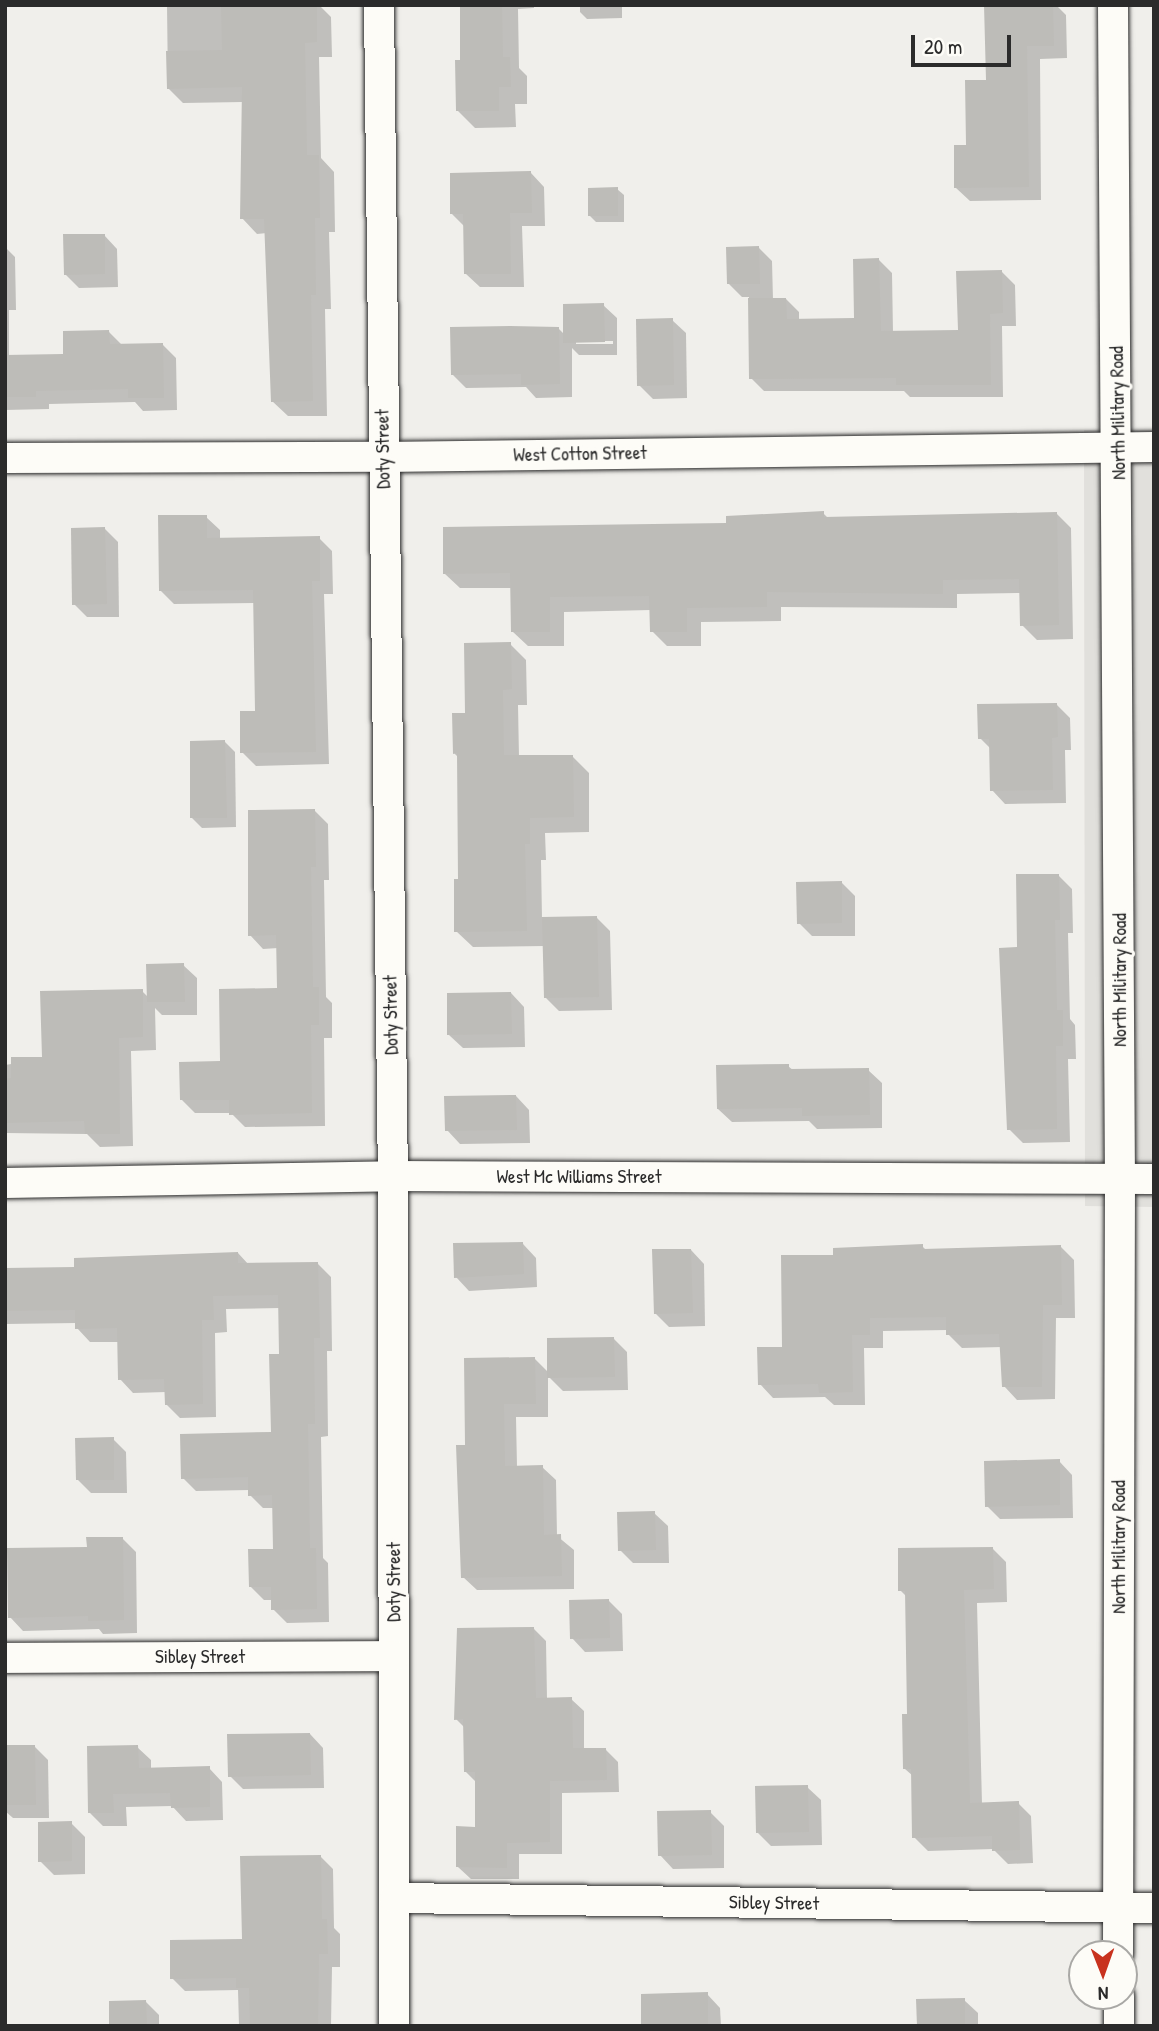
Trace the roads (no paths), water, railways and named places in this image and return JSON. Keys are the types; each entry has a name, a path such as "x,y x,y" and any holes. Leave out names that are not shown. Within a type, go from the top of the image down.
{"street":[{"name":"Doty Street","path":"379,5 393,1176 394,2026"},
{"name":"North Military Road","path":"1113,5 1121,1179 1118,1940"},
{"name":"West Cotton Street","path":"5,457 383,457 1154,447"},
{"name":"West Mc Williams Street","path":"5,1183 393,1176 1154,1179"},
{"name":"Sibley Street","path":"5,1658 394,1656"},
{"name":"Sibley Street","path":"395,1898 1154,1908"}]}
